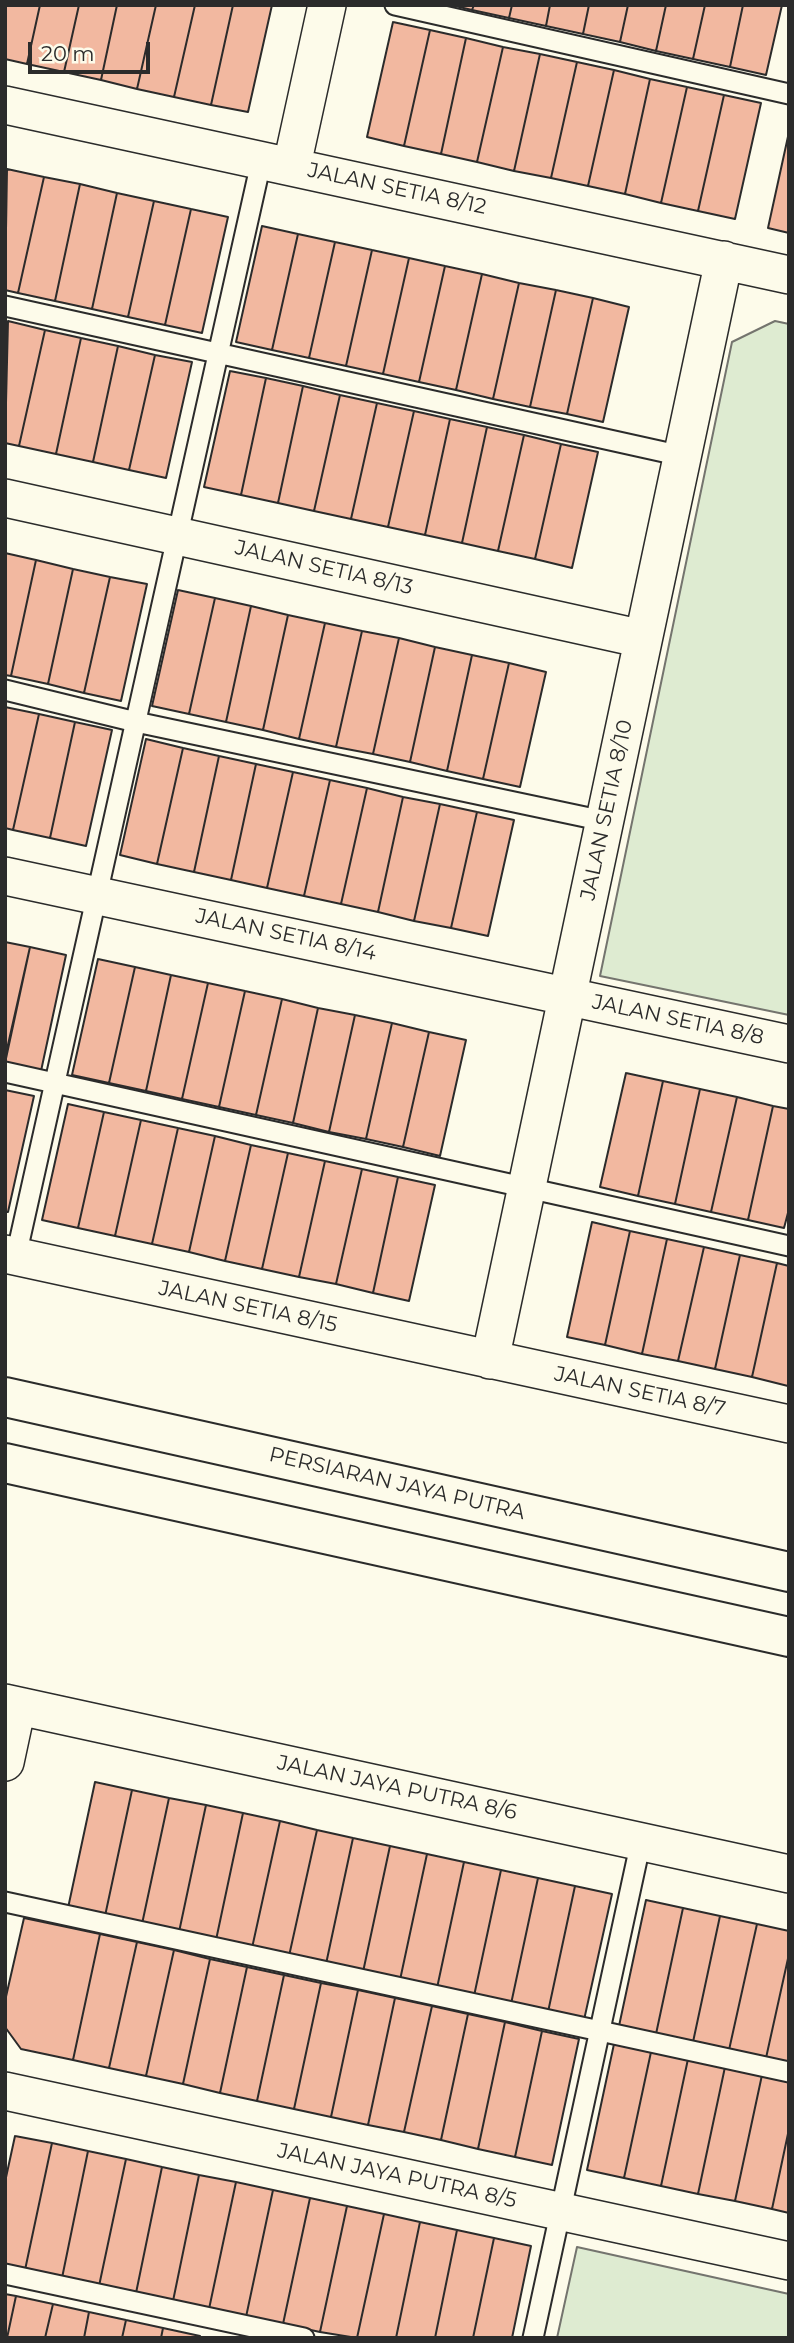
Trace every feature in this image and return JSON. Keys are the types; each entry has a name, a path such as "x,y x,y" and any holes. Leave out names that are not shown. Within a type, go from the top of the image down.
{"main road":[{"name":"PERSIARAN JAYA PUTRA","path":"5,1397 789,1572"},
{"path":"5,1463 789,1637"}],"street":[{"path":"277,162 327,5"},
{"name":"JALAN SETIA 8/12","path":"5,105 789,275"},
{"name":"JALAN SETIA 8/10","path":"490,1360 724,260"},
{"name":"JALAN SETIA 8/13","path":"5,498 643,639"},
{"name":"JALAN SETIA 8/14","path":"5,876 567,996"},
{"name":"JALAN SETIA 8/8","path":"567,996 789,1044"},
{"name":"JALAN SETIA 8/15","path":"11,1255 490,1360"},
{"name":"JALAN SETIA 8/7","path":"490,1360 789,1424"},
{"path":"5,1762 11,1705"},
{"name":"JALAN JAYA PUTRA 8/6","path":"11,1705 789,1874"},
{"name":"JALAN JAYA PUTRA 8/5","path":"5,2091 789,2261"}],"lane":[{"path":"395,5 789,94"},
{"path":"11,1255 55,1083 219,353 277,162"},
{"path":"5,306 682,456"},
{"path":"5,690 136,722 604,821"},
{"path":"5,1072 789,1246"},
{"path":"533,2338 641,1841"},
{"path":"5,1902 789,2072"},
{"path":"5,2274 304,2338"}],"green space":[{"path":"775,321 789,324 789,1015 600,976 732,342"},
{"path":"577,2247 789,2294 789,2338 557,2338"}],"building":[{"path":"5,5 40,5 27,64 5,59"},
{"path":"40,5 79,5 64,72 27,64"},
{"path":"79,5 117,5 101,80 64,72"},
{"path":"117,5 156,5 137,89 101,80"},
{"path":"156,5 195,5 174,97 137,89"},
{"path":"195,5 233,5 211,105 174,97"},
{"path":"233,5 272,5 248,112 211,105"},
{"path":"451,5 474,5 472,10"},
{"path":"474,5 512,5 509,18 472,10"},
{"path":"512,5 550,5 546,26 509,18"},
{"path":"550,5 589,5 583,34 546,26"},
{"path":"589,5 628,5 620,42 583,34"},
{"path":"628,5 666,5 656,51 620,42"},
{"path":"666,5 705,5 693,59 656,51"},
{"path":"705,5 743,5 730,67 693,59"},
{"path":"743,5 782,5 766,75 730,67"},
{"path":"393,22 430,30 404,146 367,137"},
{"path":"430,30 466,38 441,154 404,146"},
{"path":"466,38 503,47 477,162 441,154"},
{"path":"503,47 540,54 514,171 477,162"},
{"path":"540,54 577,62 551,178 514,171"},
{"path":"577,62 614,70 588,186 551,178"},
{"path":"614,70 650,79 625,194 588,186"},
{"path":"650,79 687,87 661,203 625,194"},
{"path":"687,87 724,95 698,211 661,203"},
{"path":"724,95 761,103 735,219 698,211"},
{"path":"789,132 789,233 768,228"},
{"path":"7,169 44,177 18,293 5,290"},
{"path":"44,177 80,184 55,301 18,293"},
{"path":"80,184 117,193 92,309 55,301"},
{"path":"117,193 154,201 128,317 92,309"},
{"path":"154,201 191,209 165,325 128,317"},
{"path":"191,209 228,217 202,333 165,325"},
{"path":"262,226 298,234 272,350 236,342"},
{"path":"298,234 335,242 309,358 272,350"},
{"path":"335,242 372,250 346,366 309,358"},
{"path":"372,250 409,258 383,374 346,366"},
{"path":"409,258 445,266 419,382 383,374"},
{"path":"445,266 482,274 456,390 419,382"},
{"path":"482,274 519,283 493,399 456,390"},
{"path":"519,283 556,290 530,407 493,399"},
{"path":"556,290 593,298 567,414 530,407"},
{"path":"593,298 629,307 603,422 567,414"},
{"path":"8,321 45,330 19,446 5,443"},
{"path":"45,330 81,338 56,454 19,446"},
{"path":"81,338 118,346 93,462 56,454"},
{"path":"118,346 155,355 129,470 93,462"},
{"path":"155,355 192,362 166,478 129,470"},
{"path":"230,371 266,378 241,495 204,487"},
{"path":"266,378 303,386 278,503 241,495"},
{"path":"303,386 340,395 314,511 278,503"},
{"path":"340,395 377,403 351,519 314,511"},
{"path":"377,403 414,411 388,527 351,519"},
{"path":"414,411 450,419 425,535 388,527"},
{"path":"450,419 487,427 462,543 425,535"},
{"path":"487,427 524,435 498,551 462,543"},
{"path":"524,435 561,444 535,559 498,551"},
{"path":"561,444 598,452 572,568 535,559"},
{"path":"5,553 36,560 11,676 5,675"},
{"path":"36,560 73,569 48,684 11,676"},
{"path":"73,569 110,577 84,693 48,684"},
{"path":"110,577 147,584 121,701 84,693"},
{"path":"178,590 215,598 189,714 152,706"},
{"path":"215,598 251,606 226,722 189,714"},
{"path":"251,606 288,615 263,730 226,722"},
{"path":"288,615 325,623 299,739 263,730"},
{"path":"325,623 362,631 336,747 299,739"},
{"path":"362,631 399,638 373,754 336,747"},
{"path":"399,638 435,647 410,762 373,754"},
{"path":"435,647 472,655 447,771 410,762"},
{"path":"472,655 509,663 483,779 447,771"},
{"path":"509,663 546,672 520,787 483,779"},
{"path":"5,707 39,714 13,830 5,828"},
{"path":"39,714 75,722 50,838 13,830"},
{"path":"75,722 112,730 86,846 50,838"},
{"path":"146,739 183,748 157,864 120,855"},
{"path":"183,748 219,756 194,872 157,864"},
{"path":"219,756 256,764 231,880 194,872"},
{"path":"256,764 293,772 267,888 231,880"},
{"path":"293,772 330,780 304,896 267,888"},
{"path":"330,780 367,788 341,904 304,896"},
{"path":"367,788 403,797 378,912 341,904"},
{"path":"403,797 440,804 414,921 378,912"},
{"path":"440,804 477,812 451,928 414,921"},
{"path":"477,812 514,820 488,936 451,928"},
{"path":"5,942 30,947 5,1058"},
{"path":"30,947 66,955 41,1071 5,1063"},
{"path":"98,959 135,967 109,1083 72,1075"},
{"path":"135,967 171,975 146,1091 109,1083"},
{"path":"171,975 208,983 182,1099 146,1091"},
{"path":"208,983 245,991 219,1107 182,1099"},
{"path":"245,991 282,999 256,1115 219,1107"},
{"path":"282,999 318,1008 293,1123 256,1115"},
{"path":"318,1008 355,1015 329,1132 293,1123"},
{"path":"355,1015 392,1023 366,1139 329,1132"},
{"path":"392,1023 429,1032 403,1147 366,1139"},
{"path":"429,1032 466,1040 440,1156 403,1147"},
{"path":"626,1073 663,1081 638,1196 600,1187"},
{"path":"663,1081 700,1089 675,1204 638,1196"},
{"path":"700,1089 737,1097 711,1212 675,1204"},
{"path":"5,1090 34,1096 8,1212 5,1212"},
{"path":"737,1097 773,1106 748,1220 711,1212"},
{"path":"68,1104 104,1112 78,1228 42,1220"},
{"path":"773,1106 789,1109 789,1209 784,1228 748,1220"},
{"path":"104,1112 141,1120 115,1236 78,1228"},
{"path":"141,1120 178,1128 152,1244 115,1236"},
{"path":"178,1128 215,1136 189,1252 152,1244"},
{"path":"215,1136 251,1145 225,1261 189,1252"},
{"path":"251,1145 288,1153 262,1269 225,1261"},
{"path":"288,1153 325,1161 299,1277 262,1269"},
{"path":"325,1161 362,1169 336,1284 299,1277"},
{"path":"362,1169 398,1177 373,1293 336,1284"},
{"path":"398,1177 435,1185 409,1301 373,1293"},
{"path":"592,1222 630,1231 605,1345 567,1337"},
{"path":"630,1231 667,1239 642,1354 605,1345"},
{"path":"667,1239 704,1247 678,1361 642,1354"},
{"path":"704,1247 740,1255 715,1369 678,1361"},
{"path":"740,1255 777,1263 752,1377 715,1369"},
{"path":"777,1263 789,1266 788,1386 752,1377"},
{"path":"95,1782 132,1790 105,1916 68,1908"},
{"path":"132,1790 169,1798 142,1924 105,1916"},
{"path":"169,1798 206,1805 179,1932 142,1924"},
{"path":"206,1805 243,1813 216,1940 179,1932"},
{"path":"243,1813 280,1821 252,1948 216,1940"},
{"path":"280,1821 317,1830 289,1956 252,1948"},
{"path":"317,1830 353,1838 326,1964 289,1956"},
{"path":"353,1838 390,1846 363,1972 326,1964"},
{"path":"390,1846 427,1854 400,1980 363,1972"},
{"path":"427,1854 464,1862 437,1988 400,1980"},
{"path":"464,1862 501,1870 474,1996 437,1988"},
{"path":"501,1870 538,1878 511,2004 474,1996"},
{"path":"538,1878 575,1886 548,2012 511,2004"},
{"path":"575,1886 612,1894 584,2020 548,2012"},
{"path":"646,1900 683,1908 656,2034 619,2026"},
{"path":"683,1908 720,1916 693,2042 656,2034"},
{"path":"720,1916 757,1924 729,2050 693,2042"},
{"path":"24,1918 100,1934 73,2060 21,2049 5,2027 5,2001"},
{"path":"757,1924 789,1931 789,1954 766,2058 729,2050"},
{"path":"100,1934 137,1942 109,2068 73,2060"},
{"path":"137,1942 174,1950 146,2076 109,2068"},
{"path":"174,1950 210,1959 183,2084 146,2076"},
{"path":"789,1954 789,2063 766,2058"},
{"path":"210,1959 247,1967 220,2093 183,2084"},
{"path":"247,1967 284,1975 257,2101 220,2093"},
{"path":"284,1975 321,1983 294,2109 257,2101"},
{"path":"321,1983 358,1990 331,2117 294,2109"},
{"path":"358,1990 395,1998 368,2125 331,2117"},
{"path":"395,1998 432,2006 404,2132 368,2125"},
{"path":"432,2006 468,2014 441,2140 404,2132"},
{"path":"468,2014 505,2022 478,2149 441,2140"},
{"path":"505,2022 542,2031 515,2157 478,2149"},
{"path":"542,2031 579,2039 552,2165 515,2157"},
{"path":"614,2044 651,2052 624,2178 587,2170"},
{"path":"651,2052 688,2059 661,2186 624,2178"},
{"path":"688,2059 725,2067 698,2194 661,2186"},
{"path":"725,2067 762,2075 735,2201 698,2194"},
{"path":"762,2075 789,2081 789,2129 772,2209 735,2201"},
{"path":"789,2129 789,2213 772,2209"},
{"path":"15,2136 52,2143 25,2270 5,2265 5,2182"},
{"path":"52,2143 88,2151 62,2278 25,2270"},
{"path":"88,2151 126,2159 99,2286 62,2278"},
{"path":"126,2159 162,2167 136,2293 99,2286"},
{"path":"162,2167 199,2175 173,2301 136,2293"},
{"path":"199,2175 236,2182 209,2309 173,2301"},
{"path":"236,2182 273,2190 246,2317 209,2309"},
{"path":"273,2190 310,2198 283,2324 246,2317"},
{"path":"310,2198 347,2206 320,2332 283,2324"},
{"path":"347,2206 384,2214 357,2338 320,2332"},
{"path":"384,2214 420,2222 396,2338 357,2338"},
{"path":"420,2222 457,2230 435,2338 396,2338"},
{"path":"457,2230 494,2238 473,2338 435,2338"},
{"path":"494,2238 531,2246 512,2338 473,2338"},
{"path":"5,2294 16,2296 7,2338 5,2338"},
{"path":"16,2296 53,2304 45,2338 7,2338"},
{"path":"53,2304 89,2312 84,2338 45,2338"},
{"path":"89,2312 126,2320 122,2338 84,2338"},
{"path":"126,2320 163,2328 161,2338 122,2338"},
{"path":"163,2328 200,2336 200,2338 161,2338"}]}
